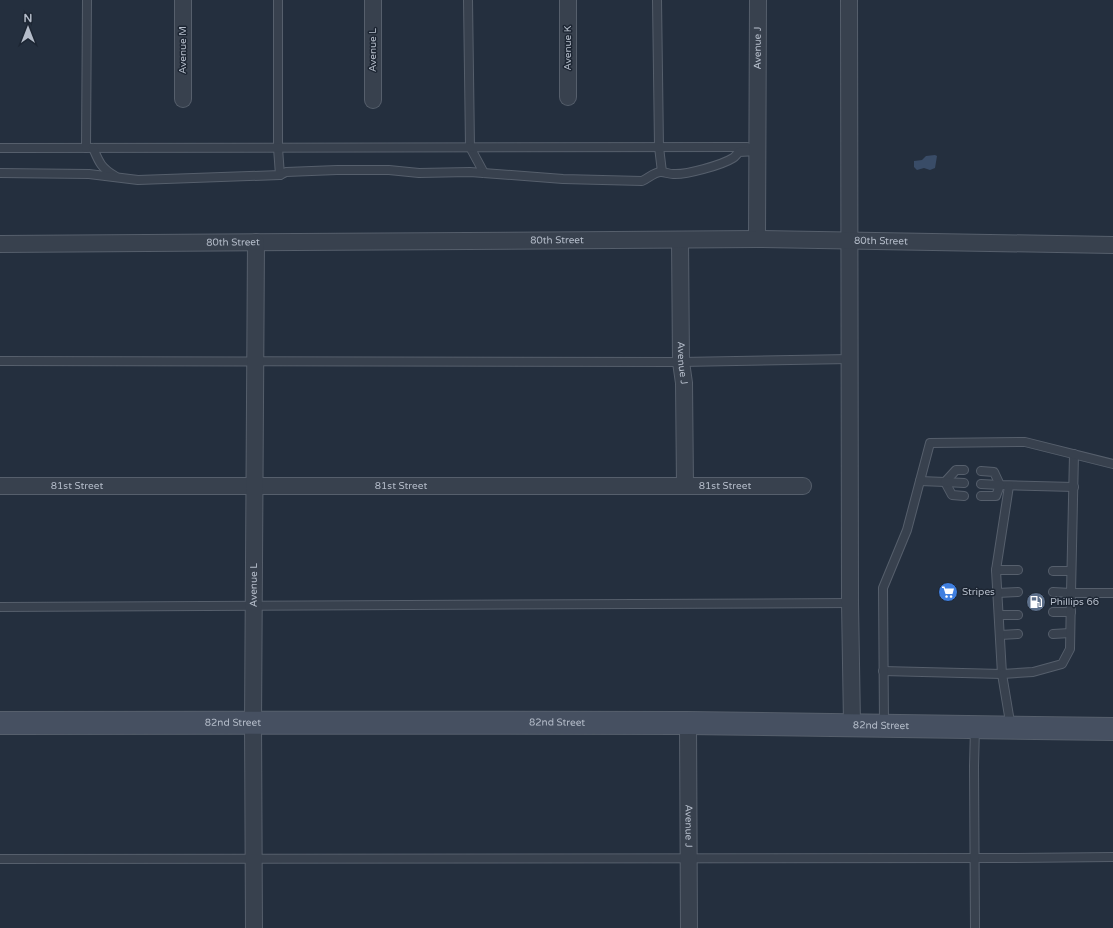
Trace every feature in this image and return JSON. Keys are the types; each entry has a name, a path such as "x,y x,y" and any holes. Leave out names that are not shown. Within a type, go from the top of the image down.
{"main road":[{"name":"82nd Street","path":"0,723 688,723 852,724 1011,729 1113,729"}],"street":[{"name":"Avenue M","path":"183,0 183,100"},
{"name":"Avenue L","path":"373,0 373,100"},
{"name":"Avenue K","path":"568,0 568,97"},
{"name":"Avenue J","path":"757,239 758,0"},
{"path":"849,0 850,603 852,724"},
{"name":"80th Street","path":"0,244 757,239 1113,245"},
{"name":"Avenue J","path":"680,240 681,362 684,383 685,486"},
{"name":"Avenue L","path":"254,928 253,723 256,242"},
{"name":"81st Street","path":"0,486 802,486"},
{"name":"Avenue J","path":"688,723 689,928"}],"lane":[{"path":"87,0 89,148 99,164 108,172 118,177"},
{"path":"278,0 278,148 280,175"},
{"path":"468,0 470,147 484,173"},
{"path":"656,0 659,147 662,172"},
{"path":"0,148 659,147 758,149"},
{"path":"0,173 88,174 138,180 280,175 286,172 336,170 389,170 419,173 484,173 563,179 642,181 650,178 656,173 662,172 675,174 702,170 733,158 739,152 758,149"},
{"path":"0,361 681,362 850,359"},
{"path":"884,725 883,588 907,530 930,443 1025,442 1113,464"},
{"path":"883,671 1002,674 1033,672 1062,664 1070,649 1074,454"},
{"path":"945,482 956,470 964,470"},
{"path":"981,471 994,472 1000,485 996,496 981,496"},
{"path":"920,481 964,483"},
{"path":"945,482 952,495 964,496"},
{"path":"981,484 1074,487"},
{"path":"1009,486 996,570 1002,674 1011,729"},
{"path":"996,570 1018,570"},
{"path":"1053,571 1071,571"},
{"path":"997,593 1018,592"},
{"path":"1053,592 1113,593"},
{"path":"0,607 850,603"},
{"path":"1053,612 1071,612"},
{"path":"999,615 1018,615"},
{"path":"1053,634 1070,633"},
{"path":"1000,635 1018,634"},
{"path":"975,728 975,928"},
{"path":"0,859 689,859 1113,857"}],"water":[{"path":"926,156 937,156 935,168 930,170 924,168 917,170 914,167 914,161 922,160"}],"place":[{"name":"Stripes","path":"948,592"},
{"name":"Phillips 66","path":"1036,602"}]}
